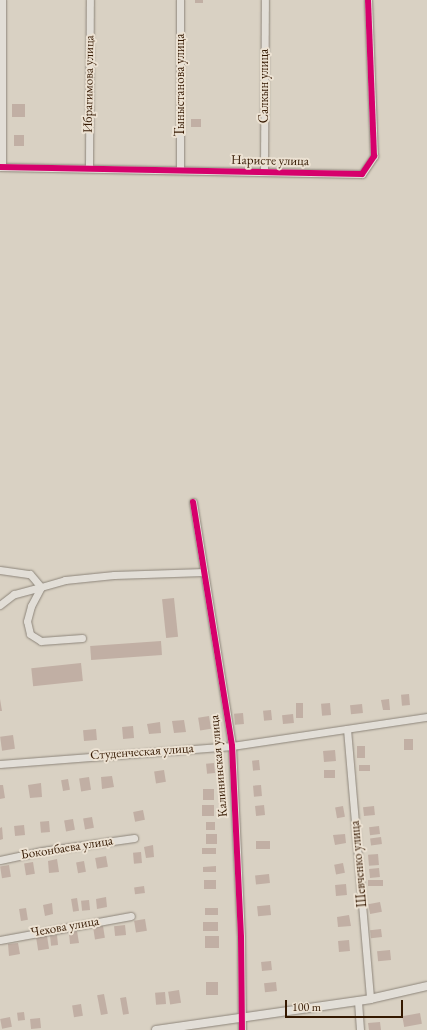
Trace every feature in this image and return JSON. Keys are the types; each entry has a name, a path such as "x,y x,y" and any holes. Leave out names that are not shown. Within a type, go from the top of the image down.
{"street":[{"path":"1,167 2,0"},
{"name":"Ибрагимова улица","path":"89,168 90,0"},
{"name":"Тыныстанова улица","path":"180,0 180,170"},
{"name":"Салкын улица","path":"264,0 264,172"},
{"name":"Наристе улица","path":"1,167 362,174 374,156 368,0"},
{"name":"Калининская улица","path":"193,502 232,746 241,937 242,1030"},
{"path":"0,570 30,574 41,587"},
{"path":"0,605 14,594 64,580 114,575 204,572"},
{"path":"41,587 31,606 27,621 30,634 41,641 82,638"},
{"name":"Студенческая улица","path":"0,764 232,746 427,717"},
{"name":"Шевченко улица","path":"347,729 370,999"},
{"name":"Боконбаева улица","path":"0,860 42,850 134,838"},
{"name":"Чехова улица","path":"0,940 130,916"},
{"path":"156,1030 241,1016 358,1001 427,986"},
{"path":"358,1001 360,1030"}],"building":[{"path":"195,0 203,0 203,3 195,3"},
{"path":"12,104 25,104 25,117 12,117"},
{"path":"191,119 201,119 201,127 191,127"},
{"path":"14,135 24,135 24,146 14,146"},
{"path":"174,598 178,637 166,638 162,599"},
{"path":"161,641 162,655 91,660 90,646"},
{"path":"81,663 83,681 33,686 31,668"},
{"path":"409,694 410,705 402,706 401,695"},
{"path":"0,699 2,711 0,711"},
{"path":"389,699 390,710 383,710 381,700"},
{"path":"296,703 303,703 303,718 296,718"},
{"path":"330,703 331,715 322,716 321,704"},
{"path":"362,704 363,713 351,714 350,705"},
{"path":"271,710 272,720 264,721 263,711"},
{"path":"243,713 244,724 235,725 234,714"},
{"path":"293,714 294,723 283,724 282,715"},
{"path":"209,716 211,729 200,731 198,718"},
{"path":"184,720 186,732 174,733 172,721"},
{"path":"160,722 161,733 149,734 147,724"},
{"path":"133,726 134,738 123,739 122,727"},
{"path":"96,729 97,740 84,741 83,730"},
{"path":"13,735 15,749 2,751 0,737"},
{"path":"404,739 413,739 413,750 404,750"},
{"path":"357,746 365,746 365,758 357,758"},
{"path":"335,750 336,761 324,762 323,751"},
{"path":"259,760 260,770 253,771 252,761"},
{"path":"214,763 215,773 207,774 206,764"},
{"path":"359,765 370,765 370,771 359,771"},
{"path":"164,770 166,782 156,783 154,772"},
{"path":"324,770 335,770 335,778 324,778"},
{"path":"112,776 114,787 102,789 101,777"},
{"path":"89,777 91,790 81,791 79,779"},
{"path":"68,779 70,790 63,791 61,780"},
{"path":"41,783 42,797 30,798 28,785"},
{"path":"0,785 3,785 5,798 0,799"},
{"path":"261,785 262,796 254,797 253,786"},
{"path":"203,789 214,789 214,800 203,800"},
{"path":"202,805 214,805 214,816 202,816"},
{"path":"264,805 265,815 256,816 255,806"},
{"path":"343,806 345,817 337,818 335,807"},
{"path":"374,806 375,815 364,816 363,807"},
{"path":"143,810 145,820 135,822 133,812"},
{"path":"92,817 94,828 85,829 83,819"},
{"path":"73,819 75,830 66,831 64,821"},
{"path":"49,821 50,832 41,833 40,822"},
{"path":"206,822 215,822 215,830 206,830"},
{"path":"24,825 25,835 15,836 14,826"},
{"path":"379,826 380,834 370,835 369,827"},
{"path":"2,827 3,839 0,840 0,828"},
{"path":"206,834 217,834 217,844 206,844"},
{"path":"345,834 346,843 335,845 333,835"},
{"path":"381,837 382,844 371,845 370,839"},
{"path":"256,841 270,841 270,849 256,849"},
{"path":"153,845 154,857 146,858 144,847"},
{"path":"202,848 216,848 216,854 202,854"},
{"path":"141,852 142,863 134,864 133,853"},
{"path":"378,854 379,865 369,866 368,855"},
{"path":"106,856 108,867 97,869 95,858"},
{"path":"57,859 59,872 49,873 48,861"},
{"path":"84,861 86,872 78,873 76,862"},
{"path":"33,862 35,874 26,875 24,863"},
{"path":"343,863 345,873 336,875 334,865"},
{"path":"9,865 11,877 2,878 0,866"},
{"path":"216,866 216,872 203,872 203,867"},
{"path":"379,868 380,877 370,878 369,869"},
{"path":"269,874 270,883 256,884 255,875"},
{"path":"204,880 216,880 216,889 204,889"},
{"path":"368,880 383,880 383,886 368,886"},
{"path":"346,884 347,895 336,896 335,885"},
{"path":"144,886 145,893 135,894 134,887"},
{"path":"106,897 107,907 97,909 96,899"},
{"path":"77,898 79,911 73,912 71,899"},
{"path":"89,900 90,910 82,911 81,901"},
{"path":"380,902 382,912 370,914 368,904"},
{"path":"52,903 53,914 45,916 43,905"},
{"path":"270,905 271,915 258,916 257,906"},
{"path":"26,908 28,920 21,921 19,909"},
{"path":"205,908 218,908 218,915 205,915"},
{"path":"349,915 351,926 338,927 337,917"},
{"path":"145,919 147,931 136,933 134,921"},
{"path":"203,922 218,922 218,931 203,931"},
{"path":"125,925 126,935 115,936 114,926"},
{"path":"103,926 105,938 95,939 93,928"},
{"path":"381,929 382,937 371,938 370,930"},
{"path":"77,931 79,943 70,944 69,933"},
{"path":"57,935 58,945 51,946 50,936"},
{"path":"47,936 49,949 38,951 36,938"},
{"path":"205,936 219,936 219,948 205,948"},
{"path":"349,940 350,951 339,952 338,941"},
{"path":"18,943 20,954 9,956 8,944"},
{"path":"390,950 391,960 378,961 377,951"},
{"path":"271,961 272,970 262,971 261,962"},
{"path":"206,982 218,982 218,995 206,995"},
{"path":"276,982 277,991 265,992 264,983"},
{"path":"179,990 181,1003 170,1005 168,992"},
{"path":"165,992 166,1004 156,1005 155,993"},
{"path":"104,994 108,1014 101,1015 97,995"},
{"path":"126,997 129,1014 123,1015 120,998"},
{"path":"81,1004 83,1016 74,1017 72,1005"},
{"path":"24,1012 25,1020 18,1021 17,1013"},
{"path":"420,1013 422,1024 404,1027 402,1016"},
{"path":"10,1017 12,1027 2,1029 0,1019"},
{"path":"40,1018 41,1028 31,1029 30,1019"},
{"path":"380,1022 381,1030 369,1030 368,1023"}],"cycle path":[{"path":"0,167 362,174 374,156 368,0"},
{"path":"193,502 232,746 241,937 242,1030"}]}
